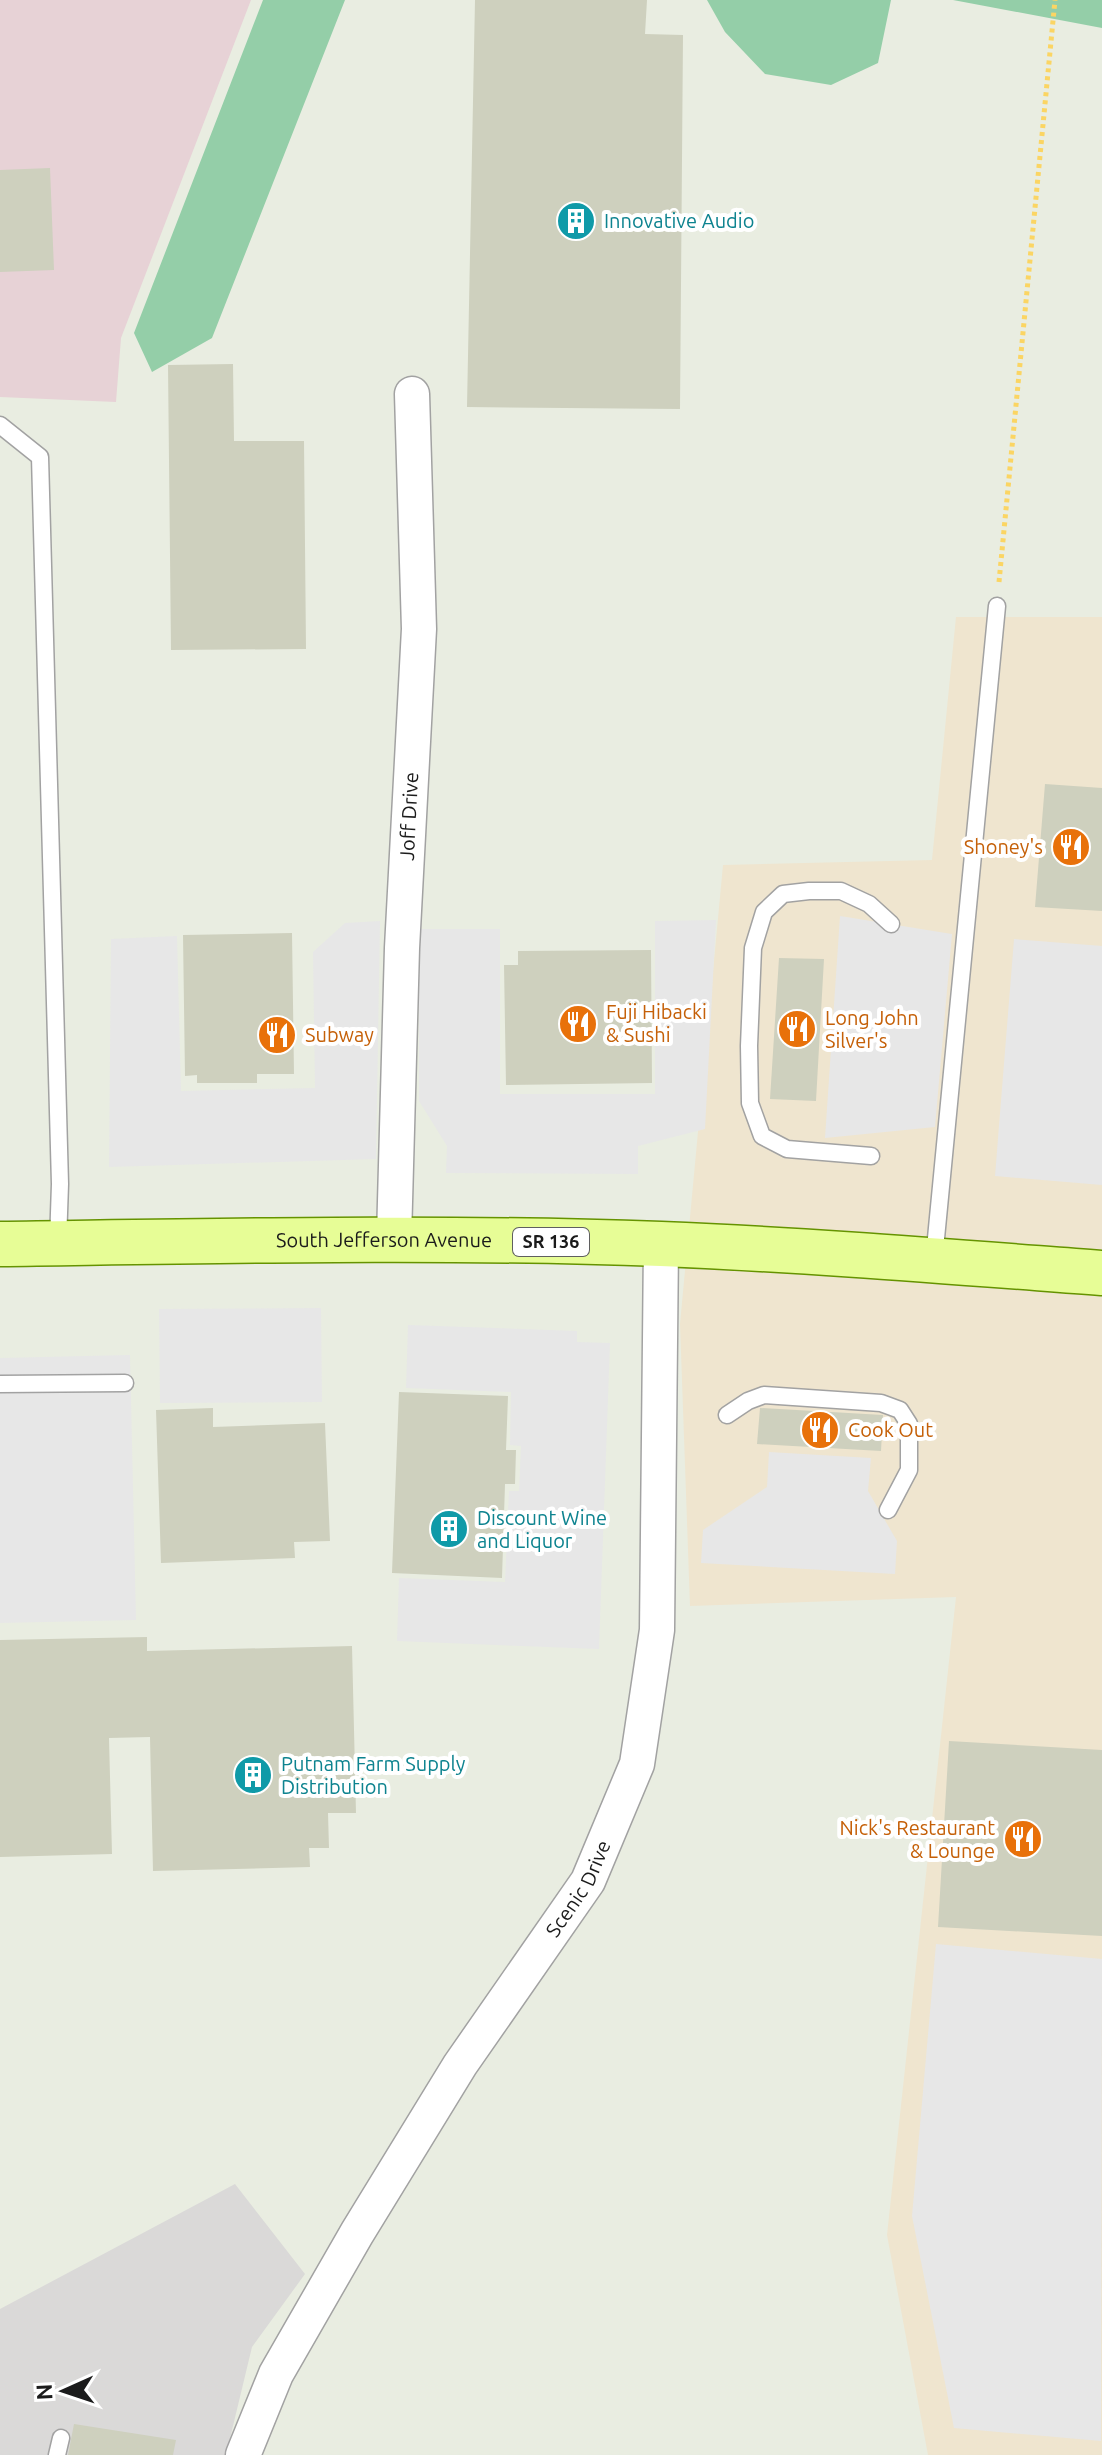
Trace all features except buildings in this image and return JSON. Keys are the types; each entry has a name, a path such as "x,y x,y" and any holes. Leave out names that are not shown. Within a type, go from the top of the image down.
{"main road":[{"name":"South Jefferson Avenue","path":"0,1244 394,1238 661,1244 1102,1273"}],"street":[{"name":"Joff Drive","path":"394,1238 402,948 419,629 412,394"},
{"name":"Scenic Drive","path":"243,2455 276,2374 365,2220 460,2065 588,1881 637,1764 657,1630 661,1244"}],"lane":[{"path":"0,425 40,457 60,1184 58,1243"},
{"path":"934,1261 997,606"},
{"path":"871,1156 787,1149 762,1136 750,1103 753,948 764,912 783,894 841,891 869,904 891,924"},
{"path":"0,1384 125,1383"},
{"path":"727,1415 764,1395 881,1403 900,1410 909,1424 909,1470 888,1510"}],"path":[{"path":"997,606 1055,0"}],"shaded area":[{"path":"0,0 251,0 121,338 116,402 0,397"},
{"path":"956,617 1102,617 1102,2455 928,2455 887,2235 956,1597 690,1606 680,1324 723,865 932,860"},
{"path":"840,916 952,934 935,1127 825,1138"},
{"path":"716,920 705,1129 638,1146 638,1174 446,1173 447,1146 419,1101 419,929 500,929 500,1094 655,1094 655,921"},
{"path":"380,921 376,1159 109,1167 111,939 177,936 181,1091 315,1088 313,952 345,923"},
{"path":"1014,939 1102,946 1102,1185 995,1176"},
{"path":"321,1308 322,1402 160,1403 159,1309"},
{"path":"408,1325 577,1331 577,1342 610,1343 599,1649 397,1641 399,1578 505,1582 509,1491 519,1491 521,1446 510,1445 511,1392 406,1388"},
{"path":"130,1355 136,1620 0,1623 0,1358"},
{"path":"769,1452 871,1458 868,1491 897,1541 895,1574 701,1563 703,1530 767,1487"},
{"path":"936,1944 1102,1959 1101,2441 954,2428 912,2216"},
{"path":"235,2184 305,2274 252,2347 226,2455 0,2455 0,2309"}],"green space":[{"path":"263,0 345,0 212,338 152,372 134,333"},
{"path":"707,0 891,0 878,63 831,85 765,74 725,32"},
{"path":"953,0 1102,0 1102,28"}],"place":[{"name":"Innovative Audio","path":"576,221"},
{"name":"Shoney's","path":"1071,847"},
{"name":"Fuji Hibacki & Sushi","path":"578,1024"},
{"name":"Long John Silver's","path":"797,1029"},
{"name":"Subway","path":"277,1035"},
{"name":"Cook Out","path":"820,1430"},
{"name":"Discount Wine and Liquor","path":"449,1529"},
{"name":"Putnam Farm Supply Distribution","path":"253,1775"},
{"name":"Nick's Restaurant & Lounge","path":"1023,1839"}]}
